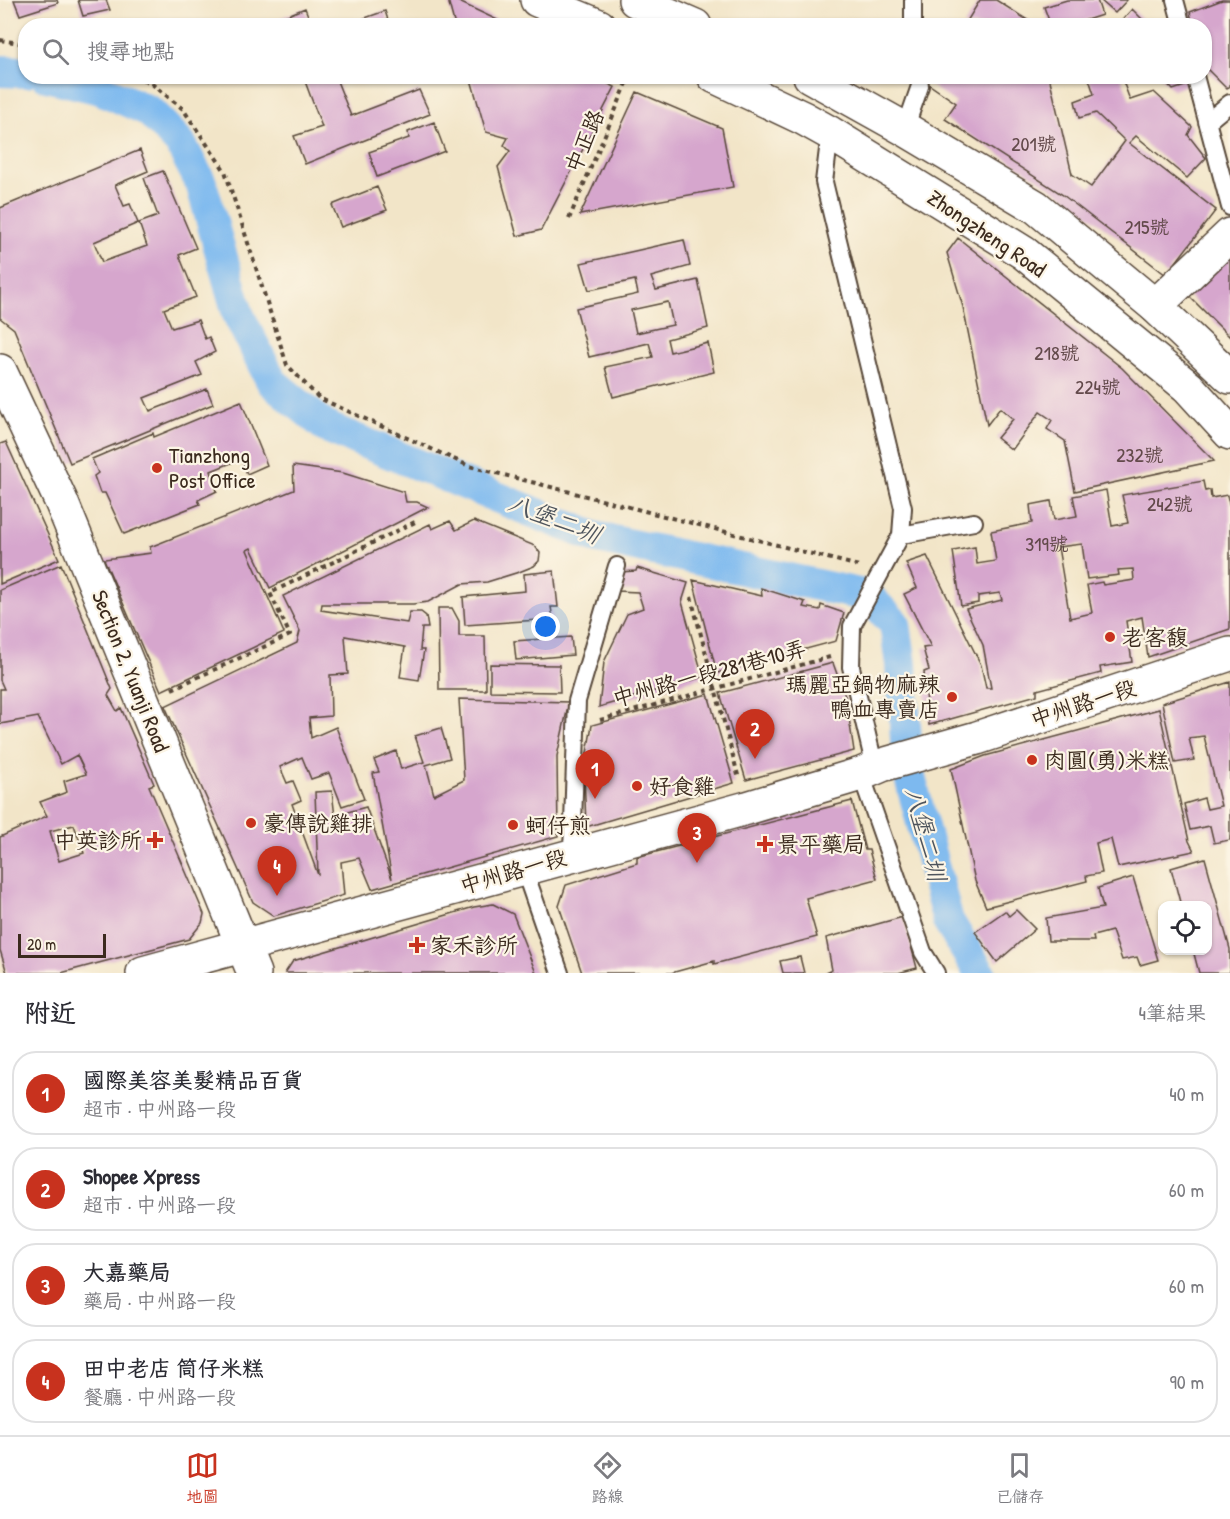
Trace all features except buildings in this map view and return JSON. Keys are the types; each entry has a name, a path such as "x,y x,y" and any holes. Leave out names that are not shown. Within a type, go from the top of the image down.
{"street":[{"path":"537,0 580,18"},
{"path":"635,0 677,18"},
{"name":"Zhongzheng Road","path":"731,84 830,133 1024,253 1188,387 1230,433"},
{"name":"Zhongzheng Road","path":"824,84 1036,207 1155,306 1230,377"},
{"path":"1155,306 1230,235"},
{"name":"Section 2, Yuanji Road","path":"0,371 61,501 248,959"},
{"name":"中州路一段","path":"143,973 248,959 572,854 747,808 935,751 1230,654"}],"lane":[{"path":"913,18 914,0"},
{"path":"1175,0 1180,18"},
{"path":"905,129 920,84"},
{"path":"1197,84 1230,207"},
{"path":"1207,122 1230,103"},
{"path":"830,133 824,182 903,508 901,535 852,626 851,667 873,769 922,952 936,973"},
{"path":"901,535 974,522"},
{"path":"572,854 577,702 617,566"},
{"path":"524,869 560,973"}],"path":[{"path":"0,40 18,43"},
{"path":"152,84 183,109 225,171 287,365 320,398 469,466 882,571"},
{"name":"中正路","path":"569,219 627,84"},
{"path":"144,702 290,635 270,593 415,522"},
{"path":"691,597 747,808"},
{"name":"中州路一段281巷10弄","path":"576,726 851,651"}],"waterway":[{"name":"八堡二圳","path":"0,71 18,72"},
{"name":"八堡二圳","path":"79,84 100,89 149,111 180,143 201,183 238,314 272,382 326,427 594,537 868,596 895,624 901,664 908,770 948,921 980,973"}],"place":[{"name":"Tianzhong Post Office","path":"157,468"},
{"name":"老客馥","path":"1110,637"},
{"name":"瑪麗亞鍋物麻辣 鴨血專賣店","path":"952,697"},
{"name":"Shopee Xpress","path":"755,759"},
{"name":"肉圓(勇)米糕","path":"1032,760"},
{"name":"好食雞","path":"637,786"},
{"name":"國際美容美髮精品百貨","path":"595,799"},
{"name":"豪傳說雞排","path":"251,823"},
{"name":"蚵仔煎","path":"513,825"},
{"name":"中英診所","path":"155,840"},
{"name":"景平藥局","path":"765,844"},
{"name":"大嘉藥局","path":"697,863"},
{"name":"田中老店 筒仔米糕","path":"277,896"},
{"name":"家禾診所","path":"417,945"}]}
